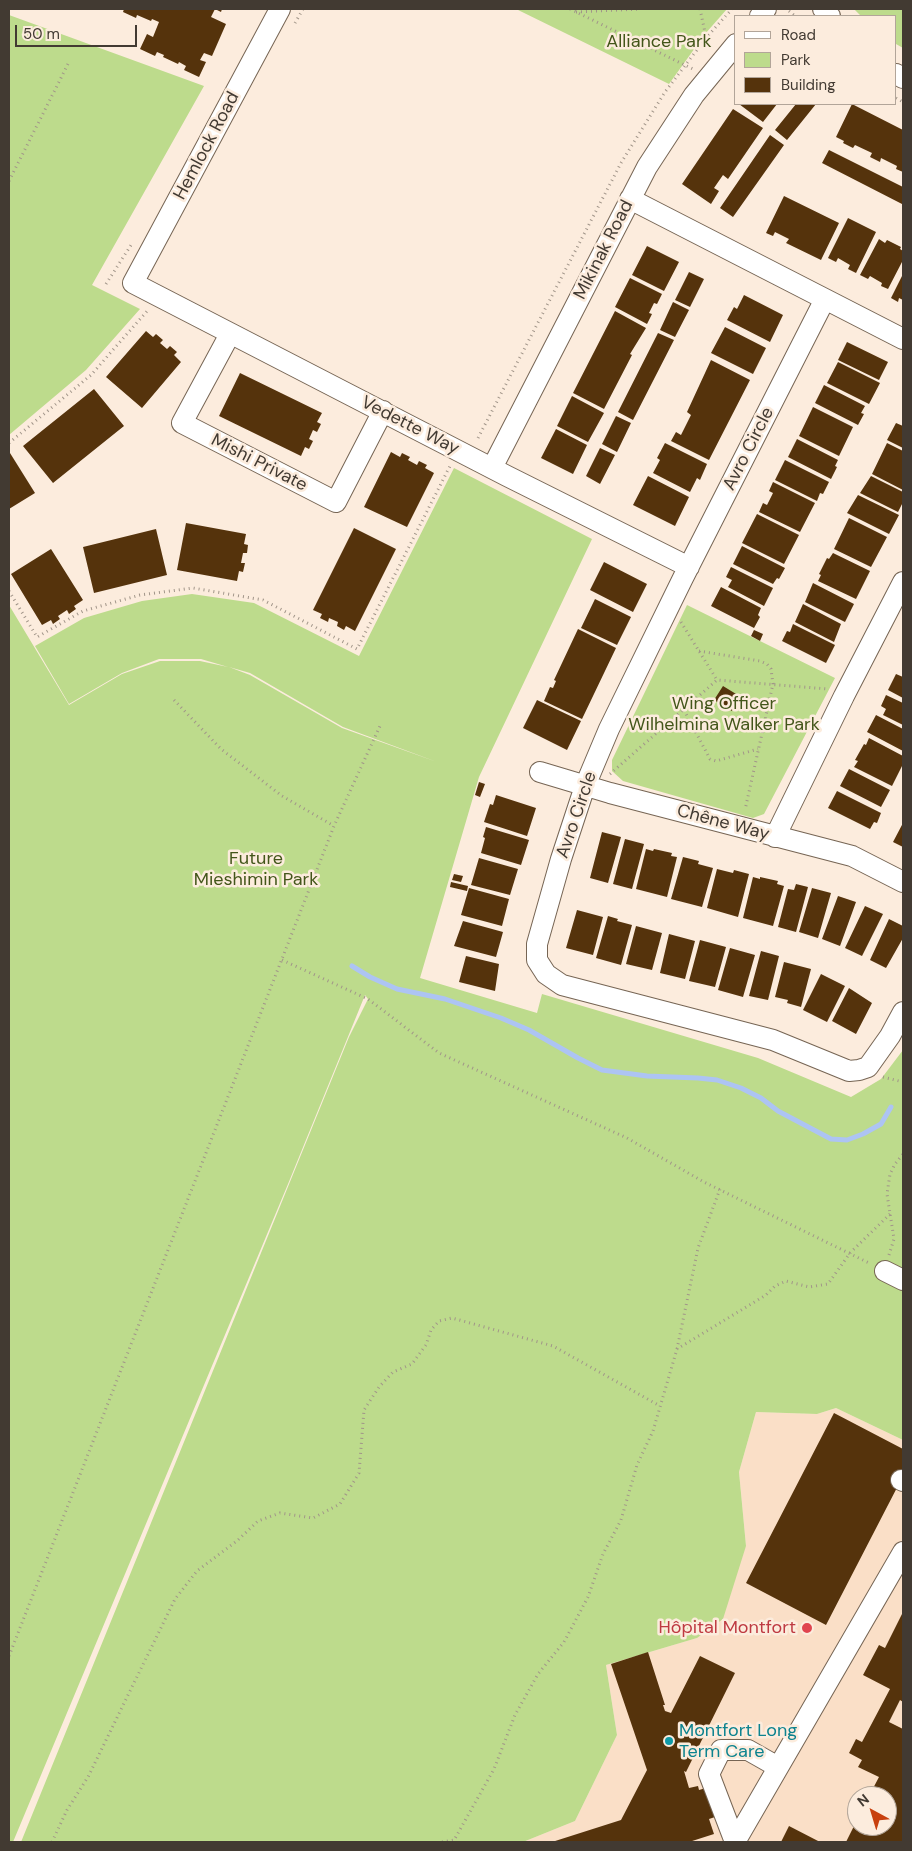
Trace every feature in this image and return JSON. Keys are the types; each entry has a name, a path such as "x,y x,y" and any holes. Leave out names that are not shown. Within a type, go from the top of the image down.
{"street":[{"name":"Hemlock Road","path":"133,283 280,9"},
{"name":"Mikinak Road","path":"492,468 630,199 664,140 709,77 734,46"},
{"path":"630,199 903,339"},
{"name":"Vedette Way","path":"133,283 689,567"},
{"name":"Avro Circle","path":"825,299 609,729 585,786 551,892 538,944 537,960 546,974 562,984 773,1040 848,1071 868,1067 890,1036 903,1012"},
{"name":"Mishi Private","path":"230,334 182,424 336,502 382,411"},
{"path":"775,837 844,696 903,582"},
{"name":"Chêne Way","path":"540,772 585,786 852,856 903,882"},
{"path":"883,1270 903,1280"},
{"path":"735,1842 903,1552"},
{"path":"735,1842 709,1774 721,1750 748,1750 778,1767"}],"path":[{"path":"570,9 709,77"},
{"path":"576,12 640,9"},
{"path":"700,9 706,38"},
{"path":"478,438 616,171 665,92 706,38 732,9"},
{"path":"9,181 69,62"},
{"path":"9,443 91,375 150,308"},
{"path":"9,591 37,637 83,611 140,595 193,588 263,600 357,648 452,461"},
{"path":"678,617 717,680"},
{"path":"699,651 760,660 771,669 773,684 743,818"},
{"path":"609,774 717,680 824,688 832,691"},
{"path":"174,700 229,755 282,796 334,826"},
{"path":"684,710 710,759 716,761 758,749"},
{"path":"9,1656 334,826 380,726"},
{"path":"282,960 368,999 439,1053 627,1138 720,1189 883,1270 894,1239 887,1194 890,1174 903,1154"},
{"path":"880,1076 903,1082"},
{"path":"442,1842 454,1841 494,1769 515,1715 538,1674 564,1642 588,1597 603,1554 621,1520 637,1465 653,1430 677,1349 698,1248 720,1189"},
{"path":"677,1349 766,1295 774,1286 786,1281 809,1287 828,1284 850,1254 891,1213"},
{"path":"52,1842 67,1810 88,1777 175,1599 197,1571 238,1540 258,1521 280,1513 313,1518 340,1504 359,1473 364,1410 379,1387 393,1372 412,1364 426,1346 431,1330 439,1321 452,1318 553,1346 660,1406"}],"shaded area":[{"name":"Hôpital Montfort","path":"836,1408 903,1440 903,1842 523,1842 575,1821 617,1735 606,1665 697,1638 746,1546 739,1472 756,1412 817,1414"}],"green space":[{"name":"Alliance Park","path":"516,9 727,9 705,34 669,84"},
{"path":"854,9 903,9 903,48 897,45 897,15 860,15"},
{"path":"9,15 204,86 92,285 140,309 86,370 9,435"},
{"name":"Future Mieshimin Park","path":"454,468 592,539 479,777 420,978 537,1013 542,994 758,1058 851,1097 881,1079 903,1050 903,1440 836,1408 817,1414 756,1412 739,1472 746,1546 723,1619 697,1638 606,1665 617,1735 575,1821 523,1842 21,1842 349,1037 368,999 365,995 13,1842 9,1842 9,605 69,705 122,674 160,661 200,661 228,667 201,659 159,659 122,673 69,704 35,646 84,618 142,601 192,594 254,603 359,656","holes":["229,667 250,673 343,727 437,762 342,728 250,675"]},
{"name":"Wing Officer Wilhelmina Walker Park","path":"687,605 835,678 764,814 753,818 623,781 612,771 612,760"}],"building":[{"path":"124,9 215,9 211,17 226,24 212,56 204,53 200,60 206,62 199,77 184,70 186,66 179,62 178,64 157,52 155,56 140,49 147,34 153,37 159,22 137,15 136,18 123,12"},
{"path":"740,105 776,105 763,122"},
{"path":"795,105 815,105 787,140 775,130"},
{"path":"852,105 903,130 903,172 896,169 897,166 881,158 880,162 870,157 872,153 855,145 853,148 836,137"},
{"path":"733,109 763,128 728,179 723,175 714,188 719,191 711,204 682,184"},
{"path":"770,135 784,145 733,217 720,208"},
{"path":"829,150 903,187 902,204 822,163"},
{"path":"784,196 839,223 821,260 786,243 789,239 775,232 773,236 766,233"},
{"path":"848,218 876,232 856,273 848,269 850,265 838,258 836,262 828,258"},
{"path":"879,239 885,243 887,240 901,247 900,249 903,251 903,260 888,289 881,286 882,283 870,276 868,279 860,275"},
{"path":"647,246 679,262 664,291 632,275"},
{"path":"689,272 704,279 690,307 675,300"},
{"path":"903,274 903,300 899,298 898,302 891,298"},
{"path":"630,278 662,294 657,304 654,303 649,313 652,314 647,324 615,307"},
{"path":"744,295 783,315 770,342 727,320 734,307 737,309"},
{"path":"673,302 689,310 675,337 660,330"},
{"path":"615,311 646,328 630,354 632,355 604,409 573,393"},
{"path":"725,327 766,348 753,374 711,353"},
{"path":"146,331 153,337 156,334 163,340 160,343 167,349 170,346 177,352 174,355 181,362 142,408 106,377"},
{"path":"658,333 674,340 633,420 618,412"},
{"path":"847,342 888,362 879,380 838,360"},
{"path":"711,360 750,380 709,460 671,441 676,432 681,435 691,415 687,412"},
{"path":"838,362 880,383 869,404 827,383"},
{"path":"240,373 322,413 317,422 321,424 317,432 313,430 309,439 313,441 309,449 305,447 301,456 219,416"},
{"path":"824,385 865,406 861,413 864,414 858,425 815,403"},
{"path":"94,389 124,426 53,483 23,446"},
{"path":"572,396 604,413 588,442 557,426"},
{"path":"813,407 853,427 839,456 799,436"},
{"path":"616,416 631,423 617,452 602,444"},
{"path":"896,423 903,426 903,448 887,440"},
{"path":"556,429 587,445 573,474 541,458"},
{"path":"797,439 838,460 831,479 788,457"},
{"path":"665,443 707,464 700,480 697,478 690,492 653,473 660,460 657,458"},
{"path":"887,443 903,451 903,490 872,474"},
{"path":"600,448 615,455 600,484 586,476"},
{"path":"391,452 400,457 402,453 410,457 408,460 417,465 419,461 427,465 425,468 434,473 407,527 364,507"},
{"path":"9,453 35,493 9,509"},
{"path":"785,460 829,482 823,494 820,493 817,501 775,480"},
{"path":"648,476 689,497 675,526 633,505"},
{"path":"871,476 903,492 903,502 898,512 860,493"},
{"path":"773,482 815,503 800,532 759,512 763,503 767,505 773,493 769,491"},
{"path":"858,495 899,515 889,534 847,513"},
{"path":"757,514 799,535 784,564 742,543"},
{"path":"849,518 887,537 871,567 834,549"},
{"path":"186,523 246,534 244,544 248,545 247,553 243,553 241,563 245,563 243,572 239,571 237,581 177,570"},
{"path":"354,528 396,549 355,631 346,626 344,630 337,626 338,622 329,618 328,622 320,618 322,614 313,610"},
{"path":"156,529 167,575 94,593 83,547"},
{"path":"742,546 785,568 779,579 777,578 773,584 733,564"},
{"path":"51,549 83,600 74,606 76,609 69,614 67,610 58,616 60,619 53,624 51,620 42,625 11,574"},
{"path":"833,553 870,571 856,599 818,581 821,575 819,574 827,558 829,559"},
{"path":"604,562 647,584 633,612 590,590"},
{"path":"731,567 773,588 764,606 728,587 732,580 726,577"},
{"path":"813,583 854,604 845,622 805,602"},
{"path":"721,587 761,608 758,615 760,617 754,628 711,606"},
{"path":"595,599 631,617 617,645 581,628"},
{"path":"803,604 841,624 834,642 795,622"},
{"path":"793,624 835,645 826,663 782,641 787,631 790,632"},
{"path":"578,629 616,648 582,719 544,701 550,687 553,688 556,681 554,680"},
{"path":"754,630 763,634 760,641 751,636"},
{"path":"896,674 903,677 903,698 888,690"},
{"path":"723,686 741,697 732,711 714,700"},
{"path":"886,695 903,703 903,725 883,715 886,709 881,706"},
{"path":"537,700 581,721 567,750 523,728"},
{"path":"876,715 903,729 903,751 867,732"},
{"path":"869,738 903,756 903,764 892,786 854,767 858,761 855,760"},
{"path":"849,769 890,790 881,807 840,786"},
{"path":"479,782 485,784 480,797 475,795"},
{"path":"837,791 881,813 877,823 874,822 870,829 828,808"},
{"path":"496,795 536,808 527,836 484,822 490,804 493,805"},
{"path":"903,823 903,847 893,842"},
{"path":"486,827 529,840 521,865 481,853"},
{"path":"602,832 621,837 608,883 590,878"},
{"path":"625,839 644,844 632,889 613,884"},
{"path":"646,849 672,853 671,856 677,857 667,897 636,889"},
{"path":"683,857 699,861 698,864 713,868 702,907 671,899"},
{"path":"479,858 518,869 510,895 471,885"},
{"path":"717,869 733,873 734,870 749,874 738,917 707,908"},
{"path":"454,874 463,876 461,882 452,880"},
{"path":"753,877 778,881 777,884 784,886 773,926 743,918"},
{"path":"451,882 468,886 467,891 450,887"},
{"path":"796,884 808,887 796,932 778,927 788,889 794,890"},
{"path":"469,888 509,899 502,926 461,915"},
{"path":"812,888 831,893 818,938 799,932"},
{"path":"838,896 856,902 840,946 822,939"},
{"path":"865,906 883,914 862,956 845,948"},
{"path":"577,910 603,917 593,955 566,948"},
{"path":"608,916 618,919 617,921 632,925 621,965 596,958"},
{"path":"889,919 903,926 903,938 886,968 870,960"},
{"path":"463,921 503,932 496,957 454,946"},
{"path":"636,926 662,933 652,970 626,964"},
{"path":"669,934 695,941 685,979 660,973"},
{"path":"700,940 726,947 715,987 689,981"},
{"path":"730,948 755,955 743,997 718,990"},
{"path":"761,951 779,956 768,1000 749,996"},
{"path":"466,956 499,964 495,991 459,982"},
{"path":"784,962 811,969 801,1007 787,1003 788,1000 775,997"},
{"path":"821,974 845,986 827,1022 803,1010"},
{"path":"849,988 872,1003 856,1034 832,1021"},
{"path":"834,1413 903,1449 903,1476 826,1625 746,1583"},
{"path":"903,1612 903,1702 900,1700 889,1722 903,1729 903,1840 902,1842 846,1842 849,1836 897,1836 897,1786 874,1786 879,1777 858,1767 862,1760 849,1753 856,1739 862,1742 890,1689 863,1675 879,1645 885,1648"},
{"name":"Montfort Long Term Care","path":"648,1652 665,1705 663,1705 665,1711 671,1713 700,1656 735,1673 686,1772 684,1771 689,1788 698,1786 699,1790 706,1788 715,1817 709,1819 714,1834 689,1842 552,1842 621,1820 647,1770 611,1664"},
{"path":"789,1826 820,1842 781,1842"}],"waterway":[{"path":"352,966 370,977 397,989 445,999 501,1018 529,1030 602,1070 647,1076 717,1080 741,1088 761,1098 778,1111 831,1139 847,1140 863,1134 881,1124 891,1107"}],"place":[{"name":"Hôpital Montfort","path":"807,1628"},
{"name":"Montfort Long Term Care","path":"669,1741"}]}
